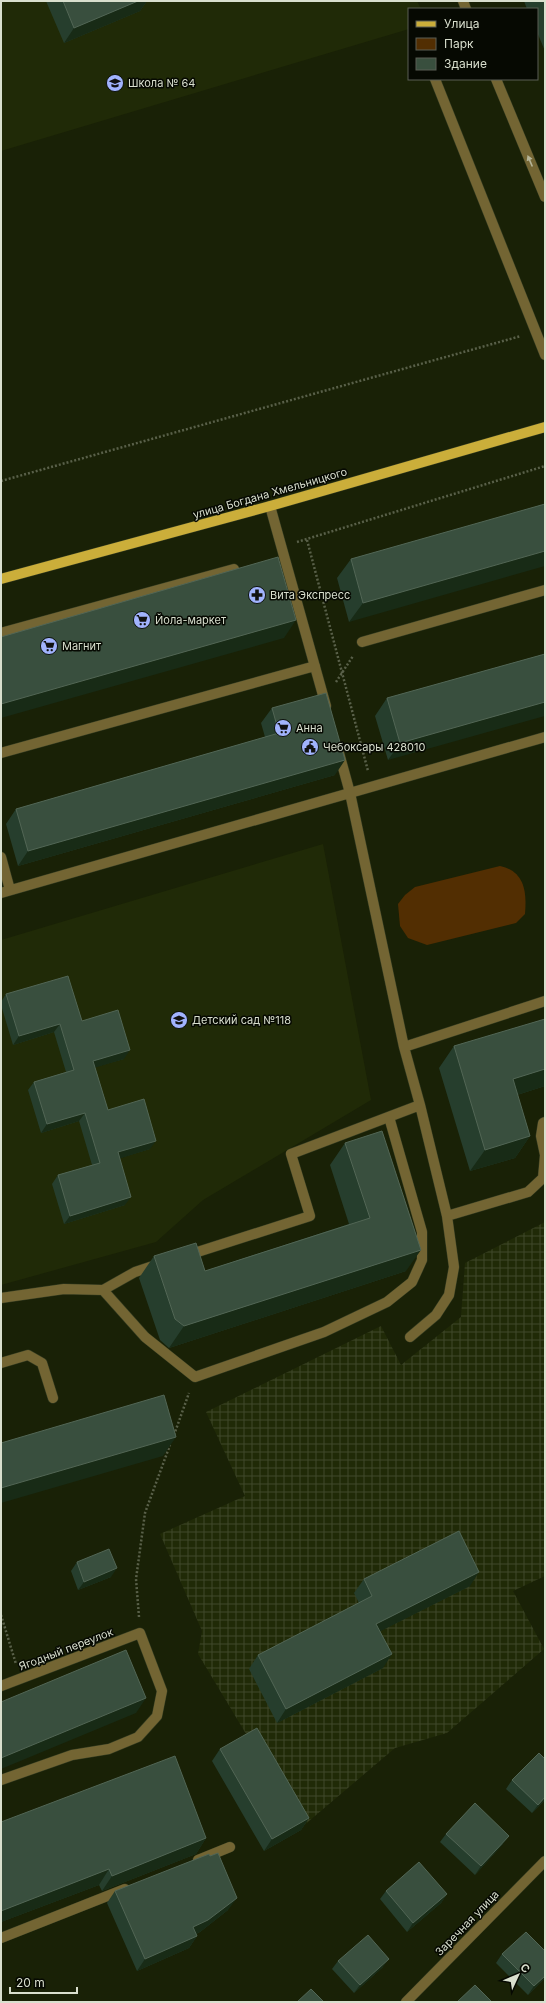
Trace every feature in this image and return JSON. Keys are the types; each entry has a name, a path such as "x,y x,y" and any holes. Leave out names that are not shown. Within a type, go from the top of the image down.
{"main road":[{"name":"улица Богдана Хмельницкого","path":"1,579 270,506 545,427"}],"street":[{"path":"434,80 541,330 545,355"},
{"path":"496,80 545,197"},
{"path":"270,506 280,553 315,666 328,714"},
{"path":"1,633 246,566"},
{"path":"362,642 545,590"},
{"path":"1,753 315,666"},
{"path":"1,857 6,891 545,737"},
{"path":"336,743 350,793 404,1047 420,1105 447,1216 454,1267 449,1295 436,1315 410,1337"},
{"path":"404,1047 545,1001"},
{"path":"1,1298 64,1289 103,1290 135,1272 310,1216 291,1154 420,1105"},
{"path":"103,1290 145,1337 195,1377 324,1332 387,1302 412,1282 422,1260 422,1232 390,1117"},
{"path":"447,1216 528,1192 543,1178 545,1155 541,1136 543,1123 545,1122"},
{"path":"1,1363 28,1355 42,1363 53,1398"},
{"path":"1,1780 72,1755 109,1749 138,1737 158,1716 162,1690 140,1633"},
{"name":"Ягодный переулок","path":"1,1686 140,1633"},
{"path":"186,1865 230,1847"},
{"name":"Заречная улица","path":"406,2002 545,1861"},
{"path":"1,1938 134,1885"}],"path":[{"path":"1,481 541,330"},
{"path":"280,553 307,540 545,466"},
{"path":"307,540 372,787"},
{"path":"324,700 362,642"},
{"path":"140,1633 136,1579 145,1513 195,1377"},
{"path":"1,1615 20,1679"}],"shaded area":[{"name":"Школа № 64","path":"1,1 417,1 420,8 408,8 408,29 1,151"},
{"name":"Детский сад №118","path":"323,844 371,1100 203,1200 156,1242 1,1285 1,940"},
{"path":"545,1222 545,1576 513,1591 544,1649 447,1733 395,1748 302,1827 198,1654 202,1631 160,1534 245,1496 206,1412 381,1326 401,1365 461,1317 465,1263"}],"green space":[{"path":"500,866 514,872 519,877 524,890 525,914 516,923 427,945 408,938 400,926 398,904 405,895 415,887"}],"building":[{"path":"63,1 138,1 74,28"},
{"path":"545,504 545,551 363,603 351,559"},
{"path":"278,557 296,620 1,704 1,637"},
{"path":"545,654 545,702 400,743 387,698"},
{"path":"326,693 345,760 28,851 16,809 279,733 272,708"},
{"path":"68,976 82,1021 118,1010 130,1050 93,1061 108,1110 144,1099 156,1141 118,1152 131,1197 70,1216 58,1175 100,1163 85,1113 47,1124 34,1082 74,1070 60,1024 19,1036 6,994"},
{"path":"545,1019 545,1069 513,1079 530,1136 485,1150 454,1046"},
{"path":"382,1131 421,1250 184,1326 175,1319 154,1256 196,1243 205,1271 370,1218 345,1143"},
{"path":"164,1395 176,1437 1,1488 1,1443"},
{"path":"459,1531 479,1572 376,1624 392,1654 286,1709 258,1655 372,1596 364,1579"},
{"path":"109,1549 117,1568 84,1582 77,1562"},
{"path":"126,1650 146,1698 1,1758 1,1702"},
{"path":"257,1728 309,1818 272,1839 220,1749"},
{"path":"539,1753 545,1759 545,1797 538,1805 512,1780"},
{"path":"175,1756 206,1838 112,1876 109,1869 1,1911 1,1822"},
{"path":"475,1803 509,1836 481,1866 446,1834"},
{"path":"218,1853 237,1898 208,1920 193,1927 197,1936 145,1959 115,1891 209,1854 210,1856"},
{"path":"419,1862 447,1894 413,1923 386,1891"},
{"path":"526,1932 545,1951 545,1976 534,1986 502,1954"},
{"path":"368,1935 389,1959 360,1985 338,1961"},
{"path":"475,1985 492,2002 457,2002"},
{"path":"311,1989 324,2002 297,2002"}],"place":[{"name":"Школа № 64","path":"115,83"},
{"name":"Вита Экспресс","path":"257,595"},
{"name":"Йола-маркет","path":"142,620"},
{"name":"Магнит","path":"49,646"},
{"name":"Анна","path":"283,728"},
{"name":"Чебоксары 428010","path":"310,747"},
{"name":"Детский сад №118","path":"179,1020"}]}
